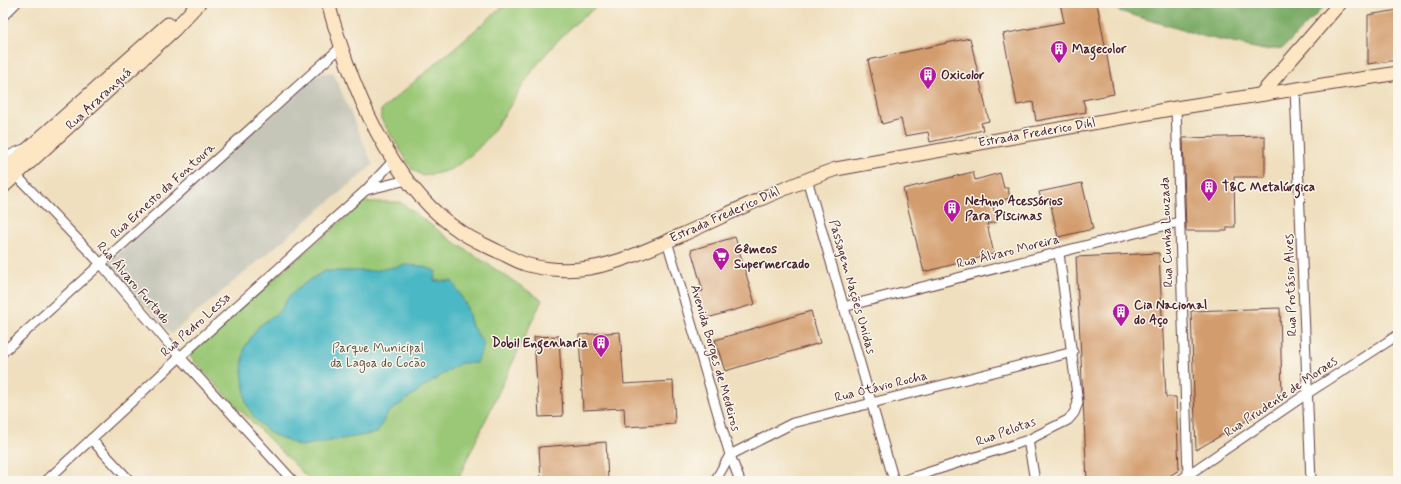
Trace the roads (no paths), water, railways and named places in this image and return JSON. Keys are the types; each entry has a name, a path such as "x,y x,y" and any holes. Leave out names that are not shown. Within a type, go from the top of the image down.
{"main road":[{"name":"Estrada Frederico Dihl","path":"328,3 340,48 375,128 407,180 430,206 460,232 525,264 567,270 588,268 614,262 667,241 807,179 836,169 1262,93 1398,73"},
{"path":"1262,93 1340,3"},
{"name":"Rua Araranguá","path":"3,172 168,24 196,6"},
{"name":"Rua Araranguá","path":"3,187 174,30 196,6"}],"street":[{"path":"3,16 16,3"},
{"name":"Rua Ernesto da Fontoura","path":"3,352 102,265 340,48"},
{"name":"Rua Protásio Alves","path":"1295,88 1311,481"},
{"name":"Rua Cunha Louzada","path":"1176,108 1188,475"},
{"path":"3,158 32,145"},
{"name":"Rua Pedro Lessa","path":"46,481 180,357 366,190 394,160"},
{"name":"Rua Álvaro Furtado","path":"16,175 102,265 180,357 293,481"},
{"name":"Passagem Nações Unidas","path":"807,179 843,307 873,403 894,481"},
{"name":"Rua Pedro Lessa","path":"366,190 407,180"},
{"name":"Rua Álvaro Moreira","path":"843,307 1179,222"},
{"name":"Avenida Borges de Medeiros","path":"667,241 730,455 740,481"},
{"name":"Rua Pelotas","path":"902,481 1028,440 1068,420 1074,413 1078,403 1073,352 1059,253"},
{"name":"Rua Prudente de Moraes","path":"1179,481 1308,392 1398,335"},
{"name":"Rua Otávio Rocha","path":"730,455 793,423 1073,352"},
{"path":"91,439 130,481"},
{"path":"1028,440 1035,481"},
{"path":"715,481 730,455"}],"water":[{"path":"406,265 422,266 436,271 434,281 452,281 466,305 472,326 484,344 477,363 461,363 422,388 387,414 377,433 300,446 272,434 255,419 246,403 242,371 244,348 259,326 280,311 290,295 309,280 325,271 372,271"}],"place":[{"name":"Magecolor","path":"1059,64"},
{"name":"Oxicolor","path":"928,90"},
{"name":"T&C Metalúrgica","path":"1209,202"},
{"name":"Netuno Acessórios Para Piscinas","path":"952,223"},
{"name":"Gêmeos Supermercado","path":"721,271"},
{"name":"Cia Nacional do Aço","path":"1121,327"},
{"name":"Dobil Engenharia","path":"601,358"}],"park label":[{"name":"Parque Municipal da Lagoa do Cocão","path":"378,356"}]}
